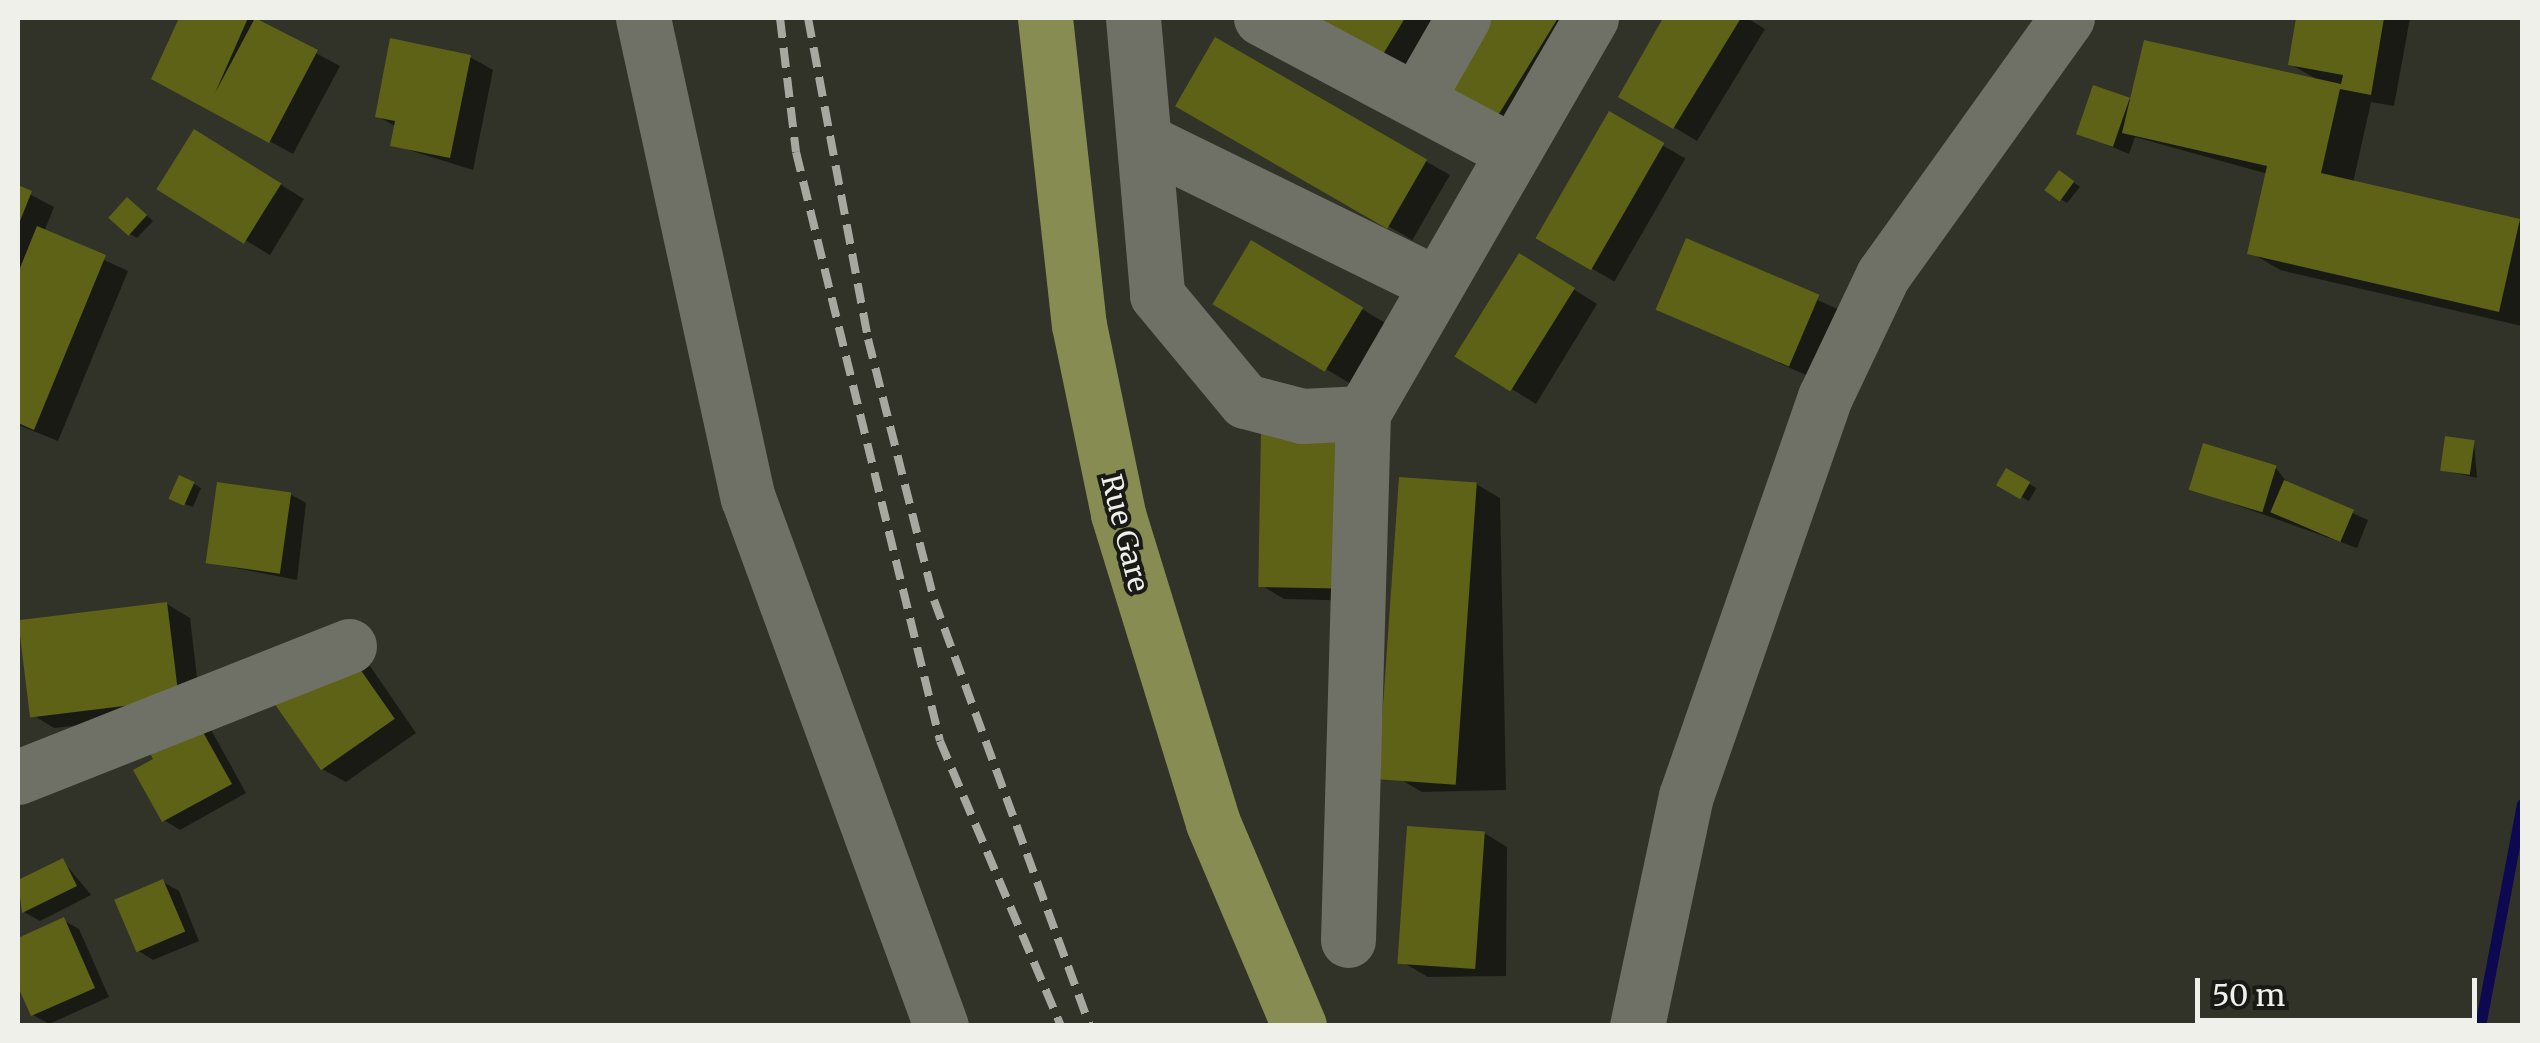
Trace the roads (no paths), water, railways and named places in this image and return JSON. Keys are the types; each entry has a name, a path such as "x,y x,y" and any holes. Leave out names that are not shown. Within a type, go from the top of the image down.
{"main road":[{"name":"Rue Gare","path":"1015,18 1050,329 1088,518 1185,831 1269,1026"},
{"name":"Rue Gare","path":"1044,18 1056,165 1118,514 1213,823 1300,1026"}],"street":[{"path":"643,18 748,498 941,1026"},
{"path":"1133,18 1156,295 1213,370 1244,401 1302,416 1363,413"},
{"path":"1260,18 1512,152"},
{"path":"1416,100 1462,18"},
{"path":"1348,940 1363,413 1591,18"},
{"path":"1637,1026 1686,796 1825,397 1908,236 2067,18"},
{"path":"1145,141 1437,284"},
{"path":"18,777 349,646"}],"waterway":[{"path":"2480,1026 2522,804"}],"railway":[{"path":"780,18 796,152 940,741 1061,1026"},
{"path":"808,18 868,339 934,600 1090,1026"}]}
